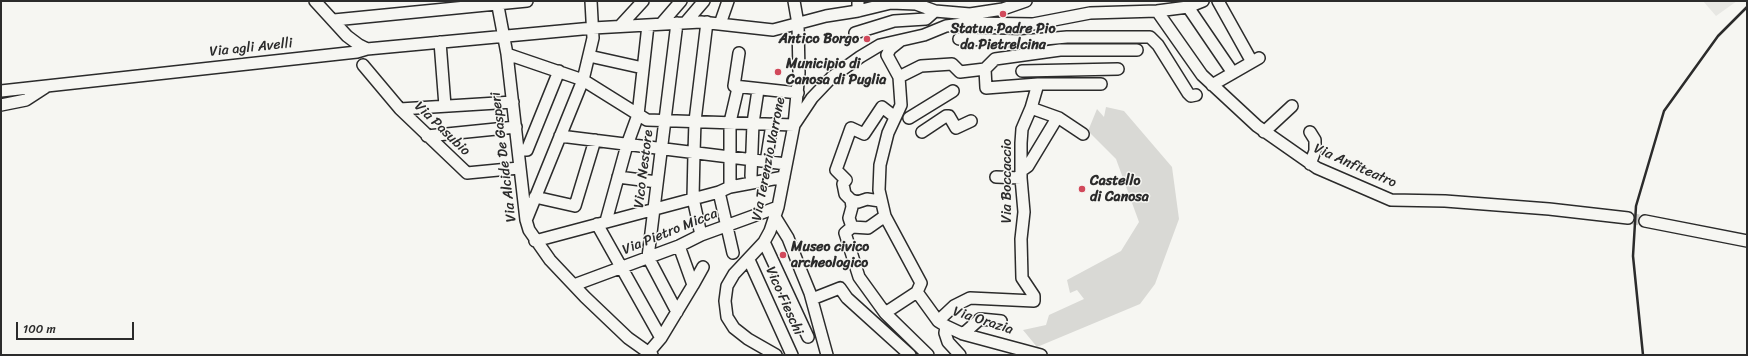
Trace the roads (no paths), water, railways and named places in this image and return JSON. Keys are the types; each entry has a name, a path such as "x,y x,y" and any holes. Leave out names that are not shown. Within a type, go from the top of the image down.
{"street":[{"path":"315,1 354,42 367,49"},
{"path":"334,20 465,4 527,1"},
{"path":"526,220 583,80 593,38 591,1"},
{"path":"661,24 681,1"},
{"path":"681,23 704,1"},
{"path":"720,24 728,1"},
{"name":"Via Terenzio Varrone","path":"776,355 734,328 727,317 724,301 727,286 734,274 764,242 777,212 794,125 798,93 798,24 794,1"},
{"path":"507,54 583,80 647,120 794,125 812,98 832,77 880,45 924,35 989,10 1003,9 1026,1"},
{"path":"1090,1 1090,13"},
{"path":"1212,85 1255,60 1218,1"},
{"name":"Via Alcide De Gasperi","path":"497,2 507,54 519,150 519,168 526,220 529,230 535,241 550,260 574,285 628,338 650,354"},
{"path":"620,26 639,2"},
{"name":"Via agli Avelli","path":"1,91 357,52 367,49 593,28 707,22 773,30 858,6 892,3 916,4 940,12 970,18"},
{"path":"970,18 1015,25 1033,24 1090,13 1157,11 1196,3 1233,73"},
{"path":"989,10 991,22"},
{"name":"Via Anfiteatro","path":"1157,11 1202,75 1264,132 1310,164 1391,200 1445,201 1542,208 1628,218"},
{"path":"855,33 894,21 926,19 940,12 946,26"},
{"path":"701,235 694,198 694,153 695,121 707,22"},
{"name":"Vico Nestore","path":"648,257 665,120 681,23"},
{"path":"648,24 638,115 602,222 622,267 660,338"},
{"path":"959,39 1022,41 1067,37 1150,37 1158,45 1188,93 1191,96 1196,95"},
{"path":"885,313 917,292 921,282 884,216 880,202 880,165 888,133 901,105 899,77 887,55 890,48 900,41"},
{"path":"440,42 445,106"},
{"path":"899,77 921,66 952,64 960,72 985,69 995,59 1060,50 1137,50"},
{"path":"739,52 734,86 738,88 798,93"},
{"path":"589,56 643,68"},
{"name":"Via Pasubio","path":"363,65 400,109 467,173 519,168"},
{"path":"985,69 986,88 1038,84 1102,84"},
{"path":"1022,71 1118,69"},
{"path":"519,150 527,150 559,71"},
{"name":"Via Boccaccio","path":"942,323 954,306 970,298 1034,301 1034,296 1022,278 1021,238 1024,212 1021,175 1022,129 1031,108 1038,84"},
{"path":"1,106 26,100 48,86"},
{"path":"730,187 730,122 738,88"},
{"path":"751,176 753,123 758,90"},
{"path":"909,118 953,91"},
{"path":"400,109 513,102"},
{"path":"1264,132 1292,106"},
{"path":"880,202 866,199 858,202 851,200 845,194 843,184 846,180 836,170 851,128 864,134 882,107 895,117"},
{"path":"1031,108 1057,118 1083,134"},
{"path":"922,132 948,116 956,128 971,121"},
{"path":"996,177 1021,175 1057,118"},
{"path":"766,162 772,124"},
{"path":"427,136 516,127"},
{"path":"1310,132 1315,140 1315,151 1310,164"},
{"path":"560,136 786,164"},
{"path":"535,196 575,206 595,140"},
{"path":"618,177 657,182"},
{"path":"535,241 654,208 719,192 730,187 784,177"},
{"path":"719,192 733,253"},
{"path":"851,200 852,207 849,218 852,227"},
{"path":"777,212 812,299 828,355"},
{"name":"Via Pietro Micca","path":"574,285 679,246 701,235 726,226 777,212"},
{"path":"884,216 868,228 852,227 845,233 859,277 885,313 928,355"},
{"path":"1644,221 1747,241"},
{"path":"764,242 808,337"},
{"path":"679,246 694,284"},
{"path":"648,257 677,312"},
{"name":"Vico Fieschi","path":"748,260 792,355"},
{"path":"650,354 677,312 703,267"},
{"path":"812,299 840,288 847,298 910,355"},
{"name":"Via Orazia","path":"917,292 942,323 963,334 1036,354"},
{"path":"963,334 980,319 1001,321"},
{"path":"942,323 948,342 960,355"}],"tunnel":[{"path":"1628,218 1645,221"}],"railway":[{"path":"1643,355 1633,256 1636,206 1664,111 1718,36 1747,7"}],"place":[{"name":"Statua Padre Pio da Pietrelcina","path":"1003,14"},
{"name":"Antico Borgo","path":"867,39"},
{"name":"Municipio di Canosa di Puglia","path":"778,72"},
{"name":"Castello di Canosa","path":"1082,189"},
{"name":"Museo civico archeologico","path":"783,255"}]}
